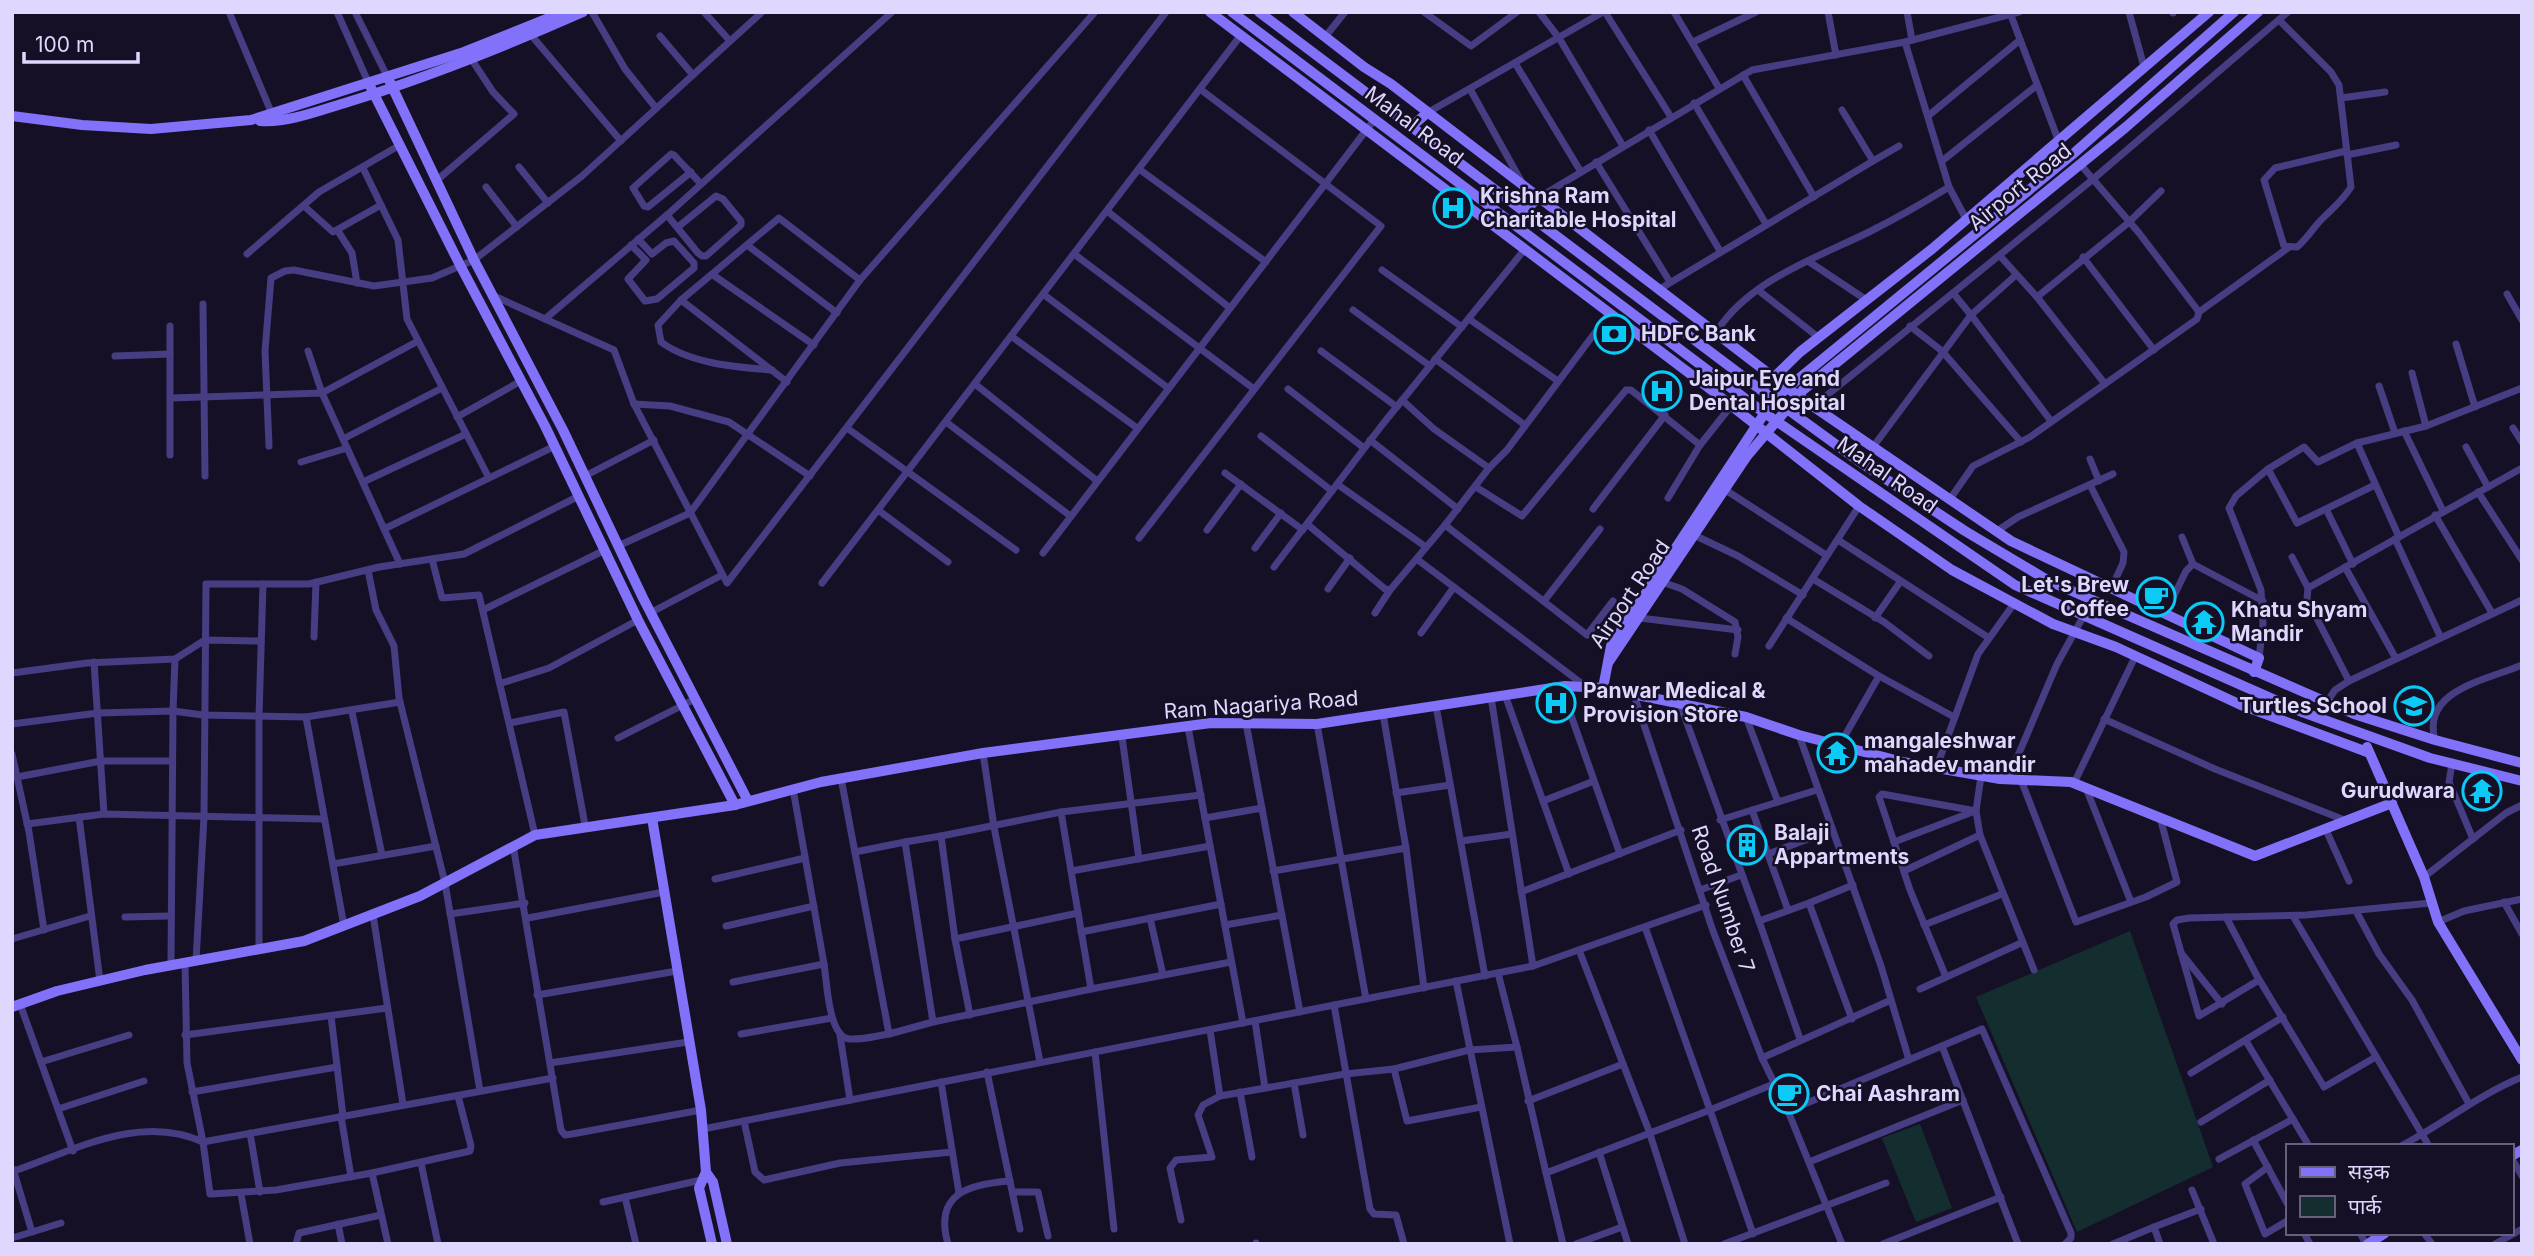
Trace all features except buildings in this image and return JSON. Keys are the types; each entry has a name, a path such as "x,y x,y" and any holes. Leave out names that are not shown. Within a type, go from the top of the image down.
{"street":[{"path":"229,12 272,116"},
{"path":"337,12 371,89 555,446 638,620 735,805"},
{"path":"355,12 474,260 585,476 650,613 748,802"},
{"path":"390,83 564,12"},
{"path":"12,116 82,125 151,129 251,120 472,60 583,12"},
{"path":"592,12 625,69 656,108"},
{"path":"705,12 730,41"},
{"path":"269,446 265,351 271,278 294,270 374,286 403,283 461,267 474,260 548,203 621,141 762,12"},
{"path":"545,319 667,215 892,12"},
{"path":"618,547 690,513 860,280 1095,12"},
{"path":"492,295 614,350 634,404 727,583 1166,12"},
{"path":"1210,12 1731,406 1858,506 1952,570 2013,605 2074,633 2135,657 2241,705 2367,752"},
{"name":"Mahal Road","path":"1232,12 1763,412 1856,479 2015,585 2082,617 2302,712 2452,764 2522,781"},
{"name":"Mahal Road","path":"1259,12 1522,213 1801,420 1965,531 2049,581 2254,672 2381,724 2522,763"},
{"path":"1293,12 1717,331 1798,396 1997,531 2111,589 2259,658"},
{"path":"1325,37 1345,12"},
{"path":"1424,12 1471,46 1517,12"},
{"path":"1539,12 1559,38 1623,146"},
{"path":"1410,128 1427,113 1604,12 1671,117"},
{"path":"1674,12 1719,88"},
{"path":"1693,42 1755,12"},
{"path":"1828,12 1836,55"},
{"path":"1907,12 1909,41 1928,116 1949,187 1966,219"},
{"path":"2129,12 2144,67"},
{"path":"1761,390 1818,337 2059,142 2209,12"},
{"name":"Airport Road","path":"1606,666 1611,646 1774,399 2073,154 2234,12"},
{"name":"Airport Road","path":"1606,666 1724,489 1765,433 1798,396 2080,164 2258,12"},
{"path":"1801,420 1815,405 1910,326 2092,180 2288,12"},
{"path":"1522,213 1538,198 1596,162 1752,71 1909,41 2013,13 2036,86 2059,142"},
{"path":"1950,499 1973,466 2021,442 2154,350 2197,319 2199,312 2288,248 2297,247 2323,217 2343,202 2351,187 2339,85 2331,72 2279,20"},
{"path":"531,35 621,141"},
{"path":"822,583 1241,35"},
{"path":"660,36 693,75"},
{"path":"1928,116 2020,40"},
{"path":"436,181 514,114 493,92 472,60"},
{"path":"1515,63 1581,172"},
{"path":"1743,75 1814,197"},
{"path":"1942,161 2036,86"},
{"path":"1139,538 1381,226 1200,89"},
{"path":"1470,89 1525,188"},
{"path":"2341,98 2385,92"},
{"path":"1694,103 1766,224"},
{"path":"1842,110 1873,161"},
{"path":"1043,553 1096,480 1369,131 1374,120"},
{"path":"1649,130 1720,251"},
{"path":"247,254 319,192 401,148 418,142"},
{"path":"2288,248 2281,240 2264,180 2265,175 2275,167 2396,145"},
{"path":"1644,303 1658,289 1899,146"},
{"path":"691,172 648,207 644,206 633,188 671,154 691,172 701,184"},
{"path":"1596,162 1670,282"},
{"path":"2080,164 2139,233 2199,312"},
{"path":"519,167 548,203"},
{"path":"363,168 398,240 407,319 489,478"},
{"path":"1139,169 1266,262"},
{"path":"486,187 517,227"},
{"path":"1717,331 1743,299 1758,289 1911,210 1949,187"},
{"path":"2038,297 2083,257 2128,223 2161,191"},
{"path":"667,215 678,228 702,256 741,225 741,221 723,199 716,197 678,228"},
{"path":"304,206 329,231 338,231 381,205"},
{"path":"1107,211 1230,308"},
{"path":"772,370 717,362 670,348 661,342 657,325 681,300 779,218 860,280"},
{"path":"338,231 352,253 357,283"},
{"path":"638,239 649,257"},
{"path":"674,242 694,263 694,268 657,299 648,302 628,279 649,257 666,243 674,242"},
{"path":"631,245 649,257"},
{"path":"747,245 837,313"},
{"path":"1274,567 1399,403 1525,249"},
{"path":"1074,254 1254,389"},
{"path":"2000,256 2038,297 2105,384"},
{"path":"2083,257 2154,350"},
{"path":"1808,261 1865,299"},
{"path":"1382,270 1462,327"},
{"path":"713,275 814,345"},
{"path":"1873,447 1971,315 2016,275"},
{"path":"1758,289 1818,337"},
{"path":"1953,293 2052,421"},
{"path":"1043,294 1168,388"},
{"path":"2507,294 2522,320"},
{"path":"681,300 787,382"},
{"path":"204,304 205,477"},
{"path":"1353,310 1525,425"},
{"path":"1375,613 1390,590 1418,560 1476,487 1609,314"},
{"path":"1469,318 1558,381"},
{"path":"170,326 170,455"},
{"path":"1910,326 1942,351 2021,442"},
{"path":"1011,336 1137,428"},
{"path":"171,398 322,393 418,341"},
{"path":"2456,344 2475,407"},
{"path":"308,351 322,393 400,564"},
{"path":"1321,351 1489,468"},
{"path":"115,356 170,354"},
{"path":"2412,373 2426,426"},
{"path":"457,417 521,381"},
{"path":"975,384 1096,480"},
{"path":"2379,386 2395,433"},
{"path":"343,439 442,388"},
{"path":"2254,672 2259,658 2263,601 2230,508 2236,496 2268,469 2304,447 2318,462 2357,443 2426,426 2522,388"},
{"path":"1288,389 1364,448"},
{"path":"1476,487 1522,516 1623,392 1631,390 1700,445"},
{"path":"634,404 670,406 729,422 810,476"},
{"path":"1668,498 1700,445 1731,406"},
{"path":"1593,509 1665,415"},
{"path":"946,422 1069,515"},
{"path":"847,428 1016,550"},
{"path":"2513,428 2522,442"},
{"path":"2404,431 2439,513 2491,613"},
{"path":"363,482 466,433"},
{"path":"1261,436 1426,547"},
{"path":"585,476 654,440"},
{"path":"1370,440 1458,509"},
{"path":"2357,443 2440,636"},
{"path":"384,529 555,446"},
{"path":"2466,447 2488,487"},
{"path":"301,462 347,448"},
{"path":"2090,459 2099,481"},
{"path":"2308,587 2522,468"},
{"path":"2268,469 2295,522 2300,523 2375,485"},
{"path":"1225,473 1350,558 1385,589 1390,590"},
{"path":"1997,531 2018,517 2113,474"},
{"path":"1207,530 1241,484"},
{"path":"2090,485 2124,552 2123,562 2111,589"},
{"path":"1724,489 1826,555"},
{"path":"2478,492 2522,559"},
{"path":"458,1096 470,1151 372,1173 261,1192 210,1194 203,1142 192,1093 186,1035 204,817 206,584 316,582 368,570 464,554 579,496"},
{"path":"1769,646 1858,506"},
{"path":"878,510 948,562"},
{"path":"2327,511 2349,565 2395,657"},
{"path":"1255,548 1281,513"},
{"path":"1445,525 1587,635 1614,601"},
{"path":"1544,601 1600,529"},
{"path":"1694,535 1738,556 1803,595"},
{"path":"2182,537 2193,564 2263,601"},
{"path":"1838,540 1989,638"},
{"path":"483,610 605,550"},
{"path":"2292,557 2308,587 2307,599 2349,681"},
{"path":"1328,589 1350,558"},
{"path":"432,559 442,598 477,594 483,610 535,835"},
{"path":"1418,560 1586,686"},
{"path":"2165,614 2186,571 2193,564"},
{"path":"368,570 376,610 394,646 400,702 445,883 480,1091"},
{"path":"650,613 722,575"},
{"path":"1813,579 1929,656"},
{"path":"314,637 316,582"},
{"path":"1662,582 1682,589 1730,617 1738,630 1735,654"},
{"path":"1875,618 1900,582"},
{"path":"259,950 259,716 263,584"},
{"path":"1421,633 1454,587"},
{"path":"2327,702 2335,690 2349,681 2395,657 2522,600"},
{"path":"1937,766 1978,654 2013,605"},
{"path":"2008,779 2082,617"},
{"path":"1640,618 1738,630"},
{"path":"1786,618 1879,676 1954,717"},
{"path":"502,683 549,668 638,620"},
{"path":"12,673 94,662 175,659 205,640 261,640"},
{"path":"2074,783 2135,657"},
{"path":"171,965 170,816 175,659"},
{"path":"94,662 103,814"},
{"path":"2435,740 2431,725 2436,709 2444,698 2522,665"},
{"path":"1603,688 1606,666"},
{"path":"1839,746 1879,676"},
{"path":"1560,687 1620,855"},
{"name":"Ram Nagariya Road","path":"16,1005 100,981 171,965 304,941 373,915 445,883 535,835 585,825 735,805 841,778 983,753 1188,727 1246,723 1317,724 1560,687 1603,688 1679,701 1746,717 1839,746 1981,776 2074,783 2255,856 2392,803"},
{"path":"1506,695 1569,874"},
{"name":"Road Number 7","path":"1634,695 1713,931 1762,1058 1776,1083 1842,1244"},
{"path":"1491,698 1533,966"},
{"path":"618,738 695,699"},
{"path":"1679,701 1801,1039"},
{"path":"12,723 98,713 173,711 203,715 306,717 352,712 400,702"},
{"path":"1436,706 1485,976"},
{"path":"352,712 382,855"},
{"path":"510,723 564,712 585,825"},
{"path":"1383,714 1406,848 1424,988"},
{"path":"306,717 344,926"},
{"path":"1746,717 1778,802"},
{"path":"2104,719 2215,769 2347,821"},
{"path":"1246,723 1300,1012"},
{"path":"1317,724 1366,999"},
{"path":"1188,727 1243,1023"},
{"path":"1799,735 1853,885 1909,1060"},
{"path":"2366,736 2367,752 2424,877 2438,922 2522,1060"},
{"path":"1122,737 1139,859"},
{"path":"983,753 994,827 1040,1062"},
{"path":"12,754 27,824 44,930"},
{"path":"17,777 101,761 171,761"},
{"path":"2452,764 2449,782 2473,839"},
{"path":"1981,776 1976,811 1980,835 2034,970"},
{"path":"841,778 889,1034"},
{"path":"2021,780 2076,922 2177,882 2160,817"},
{"path":"1543,801 1594,781"},
{"path":"1396,793 1450,785"},
{"path":"2086,787 2131,902"},
{"path":"793,789 832,1018 839,1035 850,1100"},
{"path":"1720,820 1817,790"},
{"path":"1946,977 1903,871 1879,797 1882,794 1976,811"},
{"path":"855,852 1061,812 1201,795"},
{"path":"2424,877 2506,813 2522,805"},
{"path":"1205,818 1262,808"},
{"path":"1752,810 1788,910"},
{"path":"1894,842 1976,811"},
{"path":"1061,812 1091,989"},
{"path":"27,824 103,814 323,820"},
{"path":"79,817 100,981"},
{"path":"652,818 701,1110 703,1176 699,1188 712,1244"},
{"path":"1521,892 1681,830"},
{"path":"1768,854 1832,830"},
{"path":"2326,830 2349,881"},
{"path":"1461,841 1512,834"},
{"path":"1903,871 1980,835"},
{"path":"942,836 955,939 970,1015"},
{"path":"905,842 933,1022"},
{"path":"513,845 528,918 537,995 561,1130 565,1135 701,1110"},
{"path":"333,864 436,846"},
{"path":"1071,871 1210,846"},
{"path":"1273,871 1406,848"},
{"path":"715,879 805,858"},
{"path":"1700,890 1741,875"},
{"path":"1759,922 1853,885"},
{"path":"528,918 664,892"},
{"path":"1924,925 2002,894"},
{"path":"2438,922 2464,911 2522,899"},
{"path":"2259,980 2199,1016 2172,927 2177,920 2293,916 2431,902"},
{"path":"2504,902 2522,934"},
{"path":"450,914 525,904"},
{"path":"1081,932 1221,904"},
{"path":"1809,904 1852,1019"},
{"path":"726,926 814,905"},
{"path":"703,1129 1533,966 1706,905"},
{"path":"2356,911 2379,954 2412,1000 2468,1102"},
{"path":"955,939 1078,913"},
{"path":"373,915 403,1104"},
{"path":"1225,925 1282,915"},
{"path":"12,939 90,916"},
{"path":"125,917 169,916"},
{"path":"2293,916 2427,1144"},
{"path":"2225,917 2259,980 2325,1087 2374,1058"},
{"path":"1150,918 1163,975"},
{"path":"1645,927 1753,1234"},
{"path":"1920,989 2021,943"},
{"path":"1579,950 1649,1131 1685,1244"},
{"path":"2180,951 2222,1004"},
{"path":"839,1035 847,1040 889,1034 1027,1002 1231,962"},
{"path":"733,982 824,964"},
{"path":"537,995 677,971"},
{"path":"1498,973 1563,1244"},
{"path":"1456,981 1510,1244"},
{"path":"1762,1058 1891,1000"},
{"path":"16,1005 41,1062 73,1151"},
{"path":"1334,1005 1370,1209 1374,1214 1396,1215 1404,1244"},
{"path":"186,1035 387,1008"},
{"path":"331,1016 351,1177"},
{"path":"2191,1073 2283,1017"},
{"path":"741,1034 832,1018"},
{"path":"1255,1021 1265,1088"},
{"path":"1788,1111 1982,1029 2071,1233 2071,1238 2065,1244"},
{"path":"1210,1030 1220,1096"},
{"path":"41,1062 129,1035"},
{"path":"2246,1041 2308,1144"},
{"path":"550,1063 688,1042"},
{"path":"1181,1220 1170,1168 1176,1160 1212,1157 1198,1115 1203,1105 1220,1096 1345,1074 1394,1069 1469,1051 1517,1046"},
{"path":"1942,1046 2018,1244"},
{"path":"1095,1052 1114,1229"},
{"path":"1528,1101 1623,1064"},
{"path":"192,1093 337,1067"},
{"path":"1394,1069 1407,1121 1481,1107"},
{"path":"987,1072 1020,1229"},
{"path":"2405,1144 2468,1102 2522,1077"},
{"path":"32,1232 13,1169 132,1130 181,1132 203,1142 553,1078"},
{"path":"2201,1122 2270,1080"},
{"path":"58,1109 88,1102 144,1081"},
{"path":"941,1082 959,1193"},
{"path":"1294,1083 1303,1135"},
{"path":"1546,1173 1776,1083"},
{"path":"1240,1092 1252,1157"},
{"path":"1809,1162 1963,1100"},
{"path":"2219,1159 2293,1119"},
{"path":"744,1121 756,1175 764,1180 839,1163 952,1152"},
{"path":"250,1133 261,1192"},
{"path":"2253,1140 2286,1201"},
{"path":"1599,1152 1628,1244"},
{"path":"2513,1160 2522,1176"},
{"path":"421,1163 438,1244"},
{"path":"2268,1167 2245,1184 2269,1244"},
{"path":"372,1173 388,1244"},
{"path":"603,1202 703,1176 713,1182 727,1244"},
{"path":"948,1244 945,1213 959,1193 980,1184 1010,1181"},
{"path":"1724,1244 1886,1183"},
{"path":"2192,1190 2214,1244"},
{"path":"1013,1192 1038,1192 1048,1236"},
{"path":"241,1194 250,1244"},
{"path":"625,1197 636,1244"},
{"path":"1883,1244 2001,1197"},
{"path":"2113,1244 2201,1209"},
{"path":"296,1244 299,1233 381,1215"},
{"path":"2265,1234 2286,1222"},
{"path":"12,1238 61,1223"},
{"path":"338,1224 342,1244"},
{"path":"1576,1244 1622,1227"},
{"path":"2154,1227 2160,1244"},
{"path":"2495,1244 2511,1235"}],"green space":[{"path":"2130,931 2213,1167 2077,1232 1976,997"},
{"path":"1920,1124 1952,1208 1916,1222 1882,1138"}],"place":[{"name":"Krishna Ram Charitable Hospital","path":"1453,208"},
{"name":"HDFC Bank","path":"1614,334"},
{"name":"Jaipur Eye and Dental Hospital","path":"1662,391"},
{"name":"Let's Brew Coffee","path":"2156,597"},
{"name":"Khatu Shyam Mandir","path":"2204,622"},
{"name":"Panwar Medical & Provision Store","path":"1556,703"},
{"name":"Turtles School","path":"2414,706"},
{"name":"mangaleshwar mahadev mandir","path":"1837,753"},
{"name":"Gurudwara","path":"2482,791"},
{"name":"Balaji Appartments","path":"1747,845"},
{"name":"Chai Aashram","path":"1789,1094"}]}
